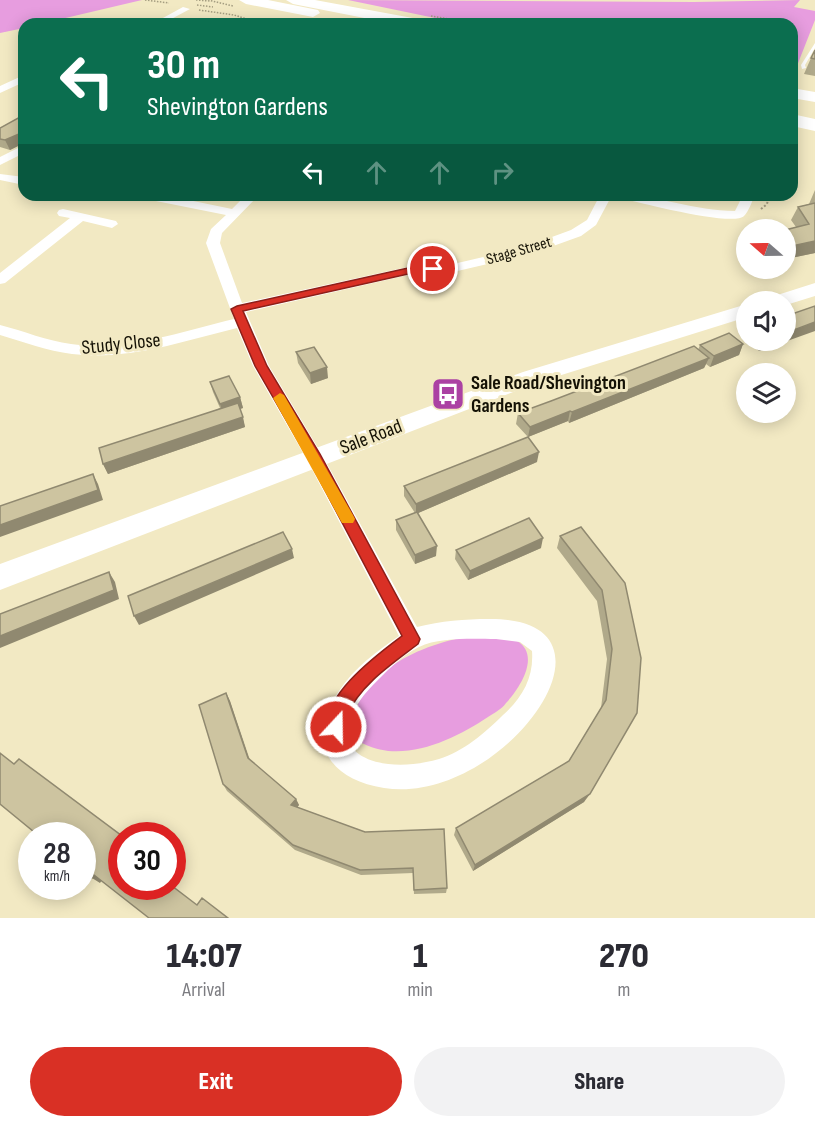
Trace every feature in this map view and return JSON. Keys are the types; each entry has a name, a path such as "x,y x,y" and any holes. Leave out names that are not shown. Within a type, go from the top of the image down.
{"highway":[{"path":"246,0 338,18"},
{"path":"293,0 386,18"},
{"path":"300,0 328,7"},
{"path":"798,74 815,83"},
{"path":"798,94 815,97"},
{"path":"798,104 815,107"},
{"path":"798,121 815,125"}],"main road":[{"path":"796,295 815,289"},
{"name":"Sale Road","path":"0,577 531,377 736,313"}],"street":[{"path":"168,18 186,9"},
{"path":"0,90 18,81"},
{"path":"0,162 18,152"},
{"path":"0,177 18,180"},
{"path":"176,201 236,213"},
{"path":"248,201 216,232 213,243 239,316 261,366 315,458 412,639"},
{"name":"Stage Street","path":"239,316 417,269 449,269 526,250 576,233 592,222 603,201"},
{"path":"651,201 714,215 739,214 746,201"},
{"path":"63,213 112,224"},
{"path":"0,280 80,217"},
{"name":"Study Close","path":"0,330 70,349 94,351 135,346 239,316"},
{"path":"507,628 524,631 535,638 544,651 545,664 536,696 513,722 480,750 441,770 390,776 352,768 340,755 335,741 337,714 374,668 412,639 435,631 507,628"}],"lane":[{"path":"798,74 815,44"}],"path":[{"path":"145,0 150,1"},
{"path":"196,0 213,0"},
{"path":"213,0 203,6 213,7"},
{"path":"207,10 213,7"},
{"path":"186,9 207,10 244,18"}],"shaded area":[{"path":"0,0 142,0 66,18 18,18 18,29 0,33"},
{"path":"348,0 694,2 800,0 794,7 815,11 815,20 798,63 798,18 435,18"},
{"path":"481,634 513,639 524,647 527,654 526,672 517,689 500,709 445,740 412,750 379,749 362,743 351,731 356,709 366,690 398,662 439,644"}],"building":[{"path":"18,118 18,134 5,140 0,139 0,128"},
{"path":"815,203 815,241 796,245 796,227 809,224 798,207"},
{"path":"815,306 815,322 796,329 796,313"},
{"path":"729,333 736,338 736,347 714,356 700,345"},
{"path":"694,346 709,358 530,427 518,413 551,401"},
{"path":"314,347 327,367 310,373 296,352"},
{"path":"229,376 240,397 220,404 210,382"},
{"path":"238,403 243,417 103,464 99,448"},
{"path":"528,437 539,452 416,504 404,486"},
{"path":"93,474 98,490 0,525 0,506"},
{"path":"417,512 437,546 415,555 396,520"},
{"path":"529,518 543,538 470,571 456,550"},
{"path":"581,527 625,583 641,658 637,713 590,794 475,865 456,828 569,761 606,700 612,649 602,590 560,536"},
{"path":"283,532 292,549 134,616 128,596"},
{"path":"109,572 114,590 0,636 0,614"},
{"path":"226,693 248,758 296,799 291,805 365,832 444,829 447,888 414,890 413,868 360,870 293,845 223,784 199,705"},
{"path":"0,753 14,764 19,759 108,826 108,886 96,877 96,822 22,822 0,804"},
{"path":"186,897 197,905 202,898 228,918 149,918 126,900 186,900"}],"slow traffic":[{"path":"280,398 348,519"}],"place":[{"name":"Sale Road/Shevington Gardens","path":"448,394"}],"route":[{"path":"336,727 337,714 356,688 374,668 412,639 315,458 261,366 237,309 417,269 433,269"}]}
